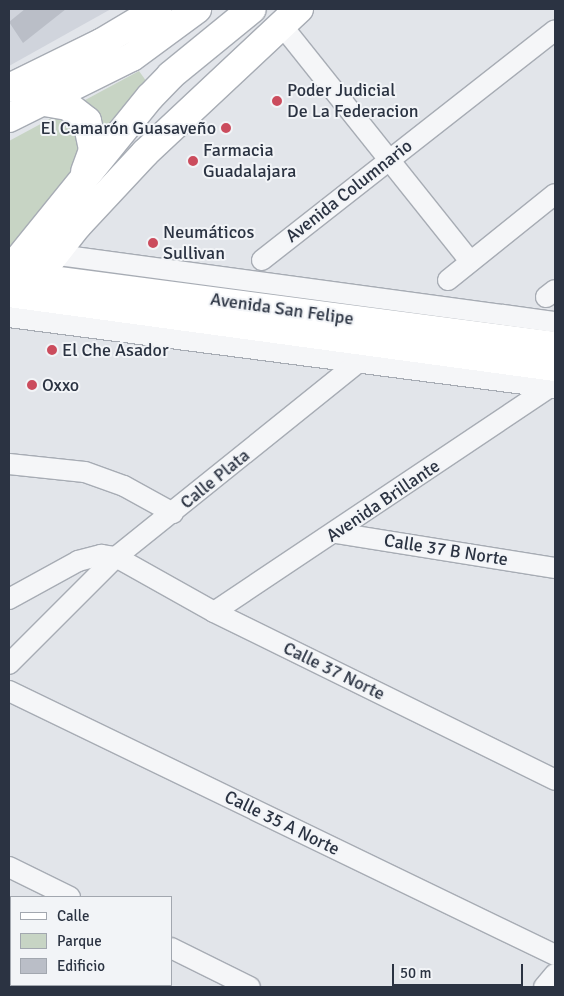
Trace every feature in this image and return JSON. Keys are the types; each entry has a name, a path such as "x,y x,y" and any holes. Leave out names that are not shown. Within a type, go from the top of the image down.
{"main road":[{"path":"9,88 101,43 158,9"},
{"path":"9,118 39,101 132,57 197,9"},
{"path":"9,271 83,176 171,75 252,9"},
{"path":"17,299 54,254 145,153 290,16"},
{"path":"39,101 68,106 87,121 93,150 83,176"},
{"name":"Avenida San Felipe","path":"9,271 17,299"},
{"name":"Avenida San Felipe","path":"17,299 404,326 555,346"},
{"name":"Avenida San Felipe","path":"17,299 382,343 553,381"}],"street":[{"path":"290,16 389,160 470,261"},
{"name":"Avenida Columnario","path":"262,260 555,30"},
{"path":"448,280 555,194"},
{"name":"Avenida San Felipe","path":"26,251 555,322"},
{"name":"Avenida San Felipe","path":"17,299 359,362 553,381"},
{"name":"Calle Plata","path":"9,664 116,557 404,326"},
{"name":"Avenida Brillante","path":"214,612 336,533 553,381"},
{"path":"9,464 85,472 124,486 173,513"},
{"name":"Calle 37 B Norte","path":"336,533 555,568"},
{"path":"9,599 78,561 101,555 116,557"},
{"name":"Calle 37 Norte","path":"116,557 214,612 555,780"},
{"name":"Calle 35 A Norte","path":"9,691 555,955"},
{"path":"9,867 68,896"},
{"path":"172,948 250,987"},
{"path":"544,987 555,974"}],"shaded area":[{"path":"9,9 111,9 9,66"}],"green space":[{"path":"139,71 149,85 9,249 9,141"}],"building":[{"path":"25,9 66,9 23,43 9,22"}],"place":[{"name":"Poder Judicial De La Federacion","path":"277,101"},
{"name":"El Camarón Guasaveño","path":"226,128"},
{"name":"Farmacia Guadalajara","path":"193,161"},
{"name":"Neumáticos Sullivan","path":"153,243"},
{"name":"El Che Asador","path":"52,350"},
{"name":"Oxxo","path":"32,385"}]}
